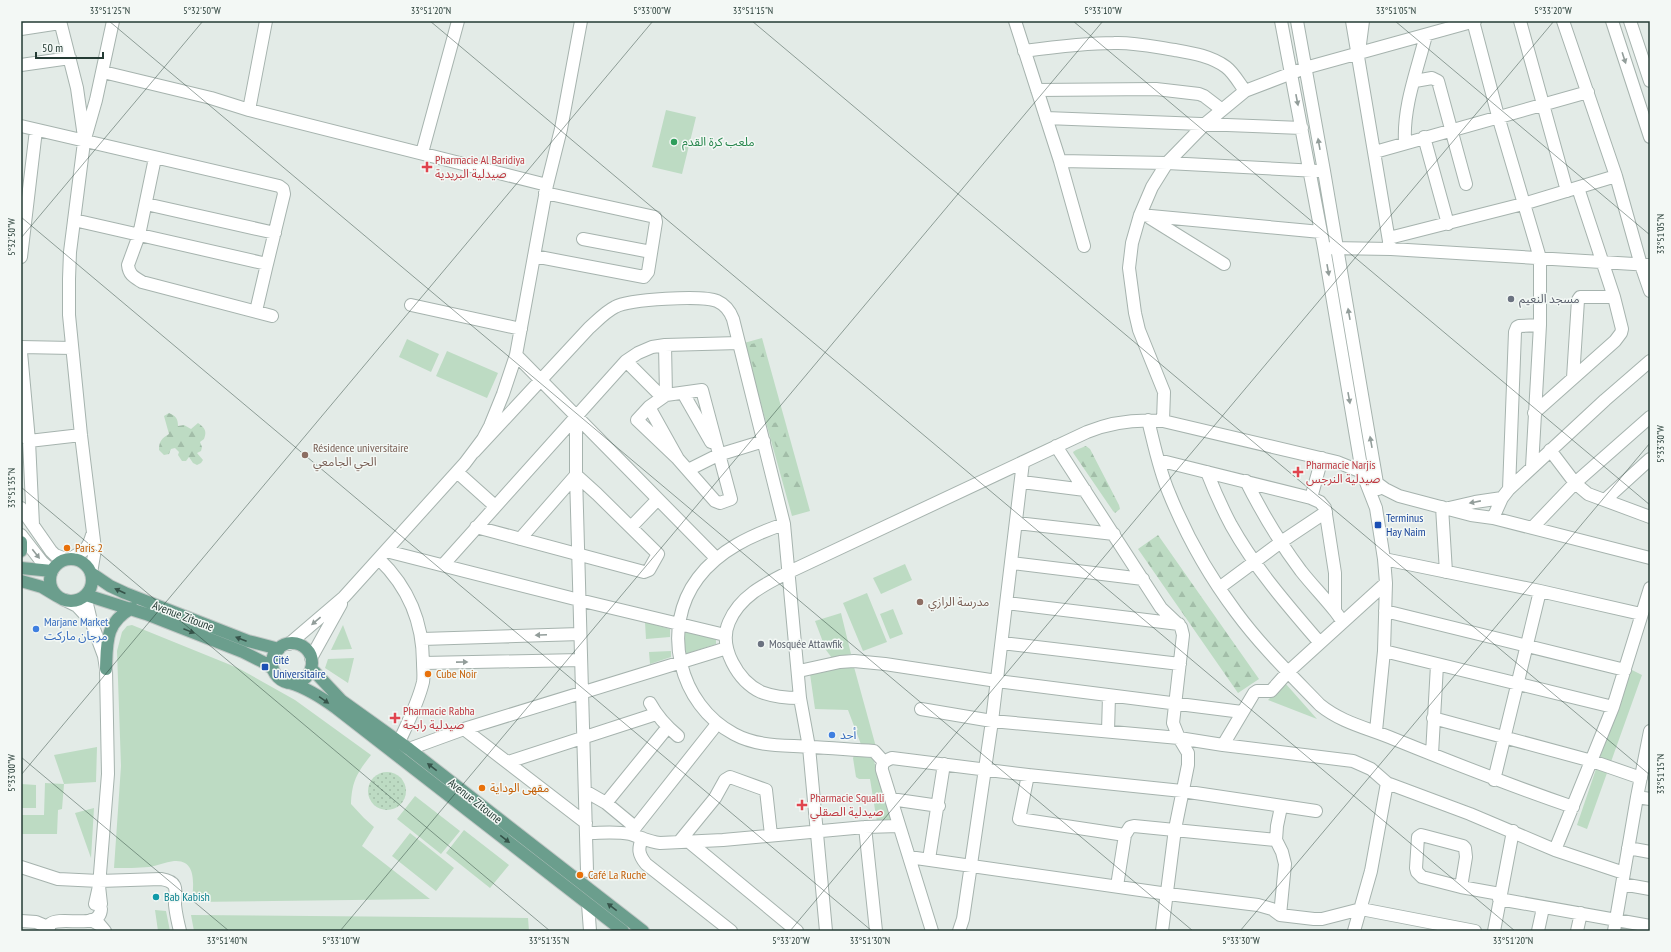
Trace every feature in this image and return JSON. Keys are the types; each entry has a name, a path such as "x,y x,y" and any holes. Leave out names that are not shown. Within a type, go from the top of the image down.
{"main road":[{"path":"21,542 21,551"},
{"path":"21,581 42,587 62,598 79,600 85,595 92,585 91,573 83,562 68,559 58,564 52,571 50,582 52,588 62,598"},
{"path":"21,568 52,571"},
{"name":"Avenue Zitoune","path":"91,573 110,586 131,596 248,641 284,646"},
{"name":"Avenue Zitoune","path":"85,595 132,608 243,652 273,669"},
{"path":"106,669 107,640 112,625 124,613 132,608"},
{"path":"300,645 304,648 311,663 305,678 300,681 290,683 280,678 273,669 273,658 284,646 300,645"},
{"name":"Avenue Zitoune","path":"311,663 342,701 409,749 643,931"},
{"name":"Avenue Zitoune","path":"290,683 315,693 336,708 623,931"}],"street":[{"path":"91,573 95,549 81,434 69,315 70,252 84,142 103,72 113,21"},
{"path":"249,110 266,21"},
{"path":"422,153 458,21"},
{"path":"474,452 490,426 505,389 516,355 546,189 561,129 581,21"},
{"path":"1015,21 1060,161 1084,246"},
{"path":"1281,21 1324,248 1362,472 1376,508 1384,559 1386,583 1384,651 1376,731"},
{"path":"1297,21 1378,485 1376,508"},
{"path":"1352,21 1390,244"},
{"path":"1358,53 1363,21"},
{"path":"1163,421 1164,392 1139,330 1135,313 1129,268 1132,244 1144,216 1152,187 1167,163 1221,109 1245,91 1291,72 1426,36 1473,21 1498,116 1540,258 1540,325 1532,466"},
{"path":"1520,21 1544,104 1572,189 1603,262 1622,323 1621,333 1534,413"},
{"path":"1563,21 1646,265 1650,291"},
{"path":"1612,21 1650,137"},
{"path":"1630,21 1650,81"},
{"path":"21,29 60,22 77,88 84,142"},
{"path":"1405,142 1404,125 1406,108 1415,81 1426,36"},
{"path":"1024,51 1116,42 1146,45 1193,53 1211,59 1226,67 1245,91"},
{"path":"21,65 70,58"},
{"path":"103,72 211,98 249,110 422,153 546,189 655,217 656,222 648,272 644,277 534,256"},
{"path":"1415,81 1432,78 1438,81 1466,184"},
{"path":"1037,90 1156,89 1199,94 1221,109"},
{"path":"1375,152 1405,142 1588,92"},
{"path":"1046,118 1302,128"},
{"path":"21,257 23,222 32,167 27,130 279,186 283,189 284,194 256,311"},
{"path":"1424,137 1448,224"},
{"path":"154,158 139,235 128,265 132,276 142,282 272,316"},
{"path":"1060,161 1167,163 1324,171"},
{"path":"21,175 32,167"},
{"path":"1390,244 1448,224 1523,204 1616,176"},
{"path":"146,204 275,233"},
{"path":"1144,216 1321,232"},
{"path":"1144,216 1224,264"},
{"path":"74,220 267,264"},
{"path":"583,240 651,252"},
{"path":"1324,248 1390,244 1540,258 1646,265"},
{"path":"1573,378 1578,300 1580,297 1614,297"},
{"path":"284,646 344,597 474,452 603,315 615,306 628,302 702,298 716,301 729,310 733,319 784,524 799,671 800,698 809,747 826,931"},
{"path":"411,305 520,329"},
{"path":"1505,494 1515,332 1519,326 1540,325"},
{"path":"443,565 626,361 644,350 665,345 739,343"},
{"path":"664,396 665,345"},
{"path":"21,347 72,348"},
{"path":"21,352 29,442 33,525"},
{"path":"516,355 716,558"},
{"path":"626,361 664,396"},
{"path":"1493,518 1505,494 1532,466 1650,361"},
{"path":"702,390 718,455 731,497 730,500 720,503 715,501 678,459 637,420 649,407 664,396 702,390"},
{"path":"683,393 718,455"},
{"path":"649,407 678,459"},
{"path":"576,416 580,634 588,871"},
{"path":"1148,420 1168,492 1186,530 1219,588 1237,614 1288,672 1331,714 1344,721 1376,731 1494,780 1573,807"},
{"path":"800,698 782,698 759,691 741,676 730,659 726,635 728,623 747,598 755,591 789,572 1101,426 1148,420 1163,421 1322,458 1350,466 1362,472 1378,485 1399,496 1650,558"},
{"path":"1532,528 1575,483 1649,420"},
{"path":"21,431 29,442"},
{"path":"29,442 81,434"},
{"path":"688,470 718,455 764,441"},
{"path":"1056,446 1161,608 1179,624 1183,636 1173,723 1179,738 1188,753 1188,765 1175,829 1168,894 1162,931"},
{"path":"1550,450 1575,483 1588,494 1650,517"},
{"path":"1311,498 1322,458"},
{"path":"1606,500 1650,459"},
{"path":"1158,460 1246,481 1311,498 1320,502 1326,512 1334,566 1335,611"},
{"path":"959,931 992,721 1022,482 1023,462"},
{"path":"457,472 495,506"},
{"path":"1207,472 1232,526 1254,561 1280,596 1320,643"},
{"path":"476,528 646,572 649,570 658,554 632,526 576,475"},
{"path":"520,539 576,475"},
{"path":"1246,481 1260,509 1281,542 1301,571 1343,622"},
{"path":"1022,482 1085,490"},
{"path":"1446,508 1505,494"},
{"path":"632,526 658,499"},
{"path":"21,508 55,555 68,559 85,550 89,545 92,533"},
{"path":"1446,508 1446,572"},
{"path":"1219,588 1254,561 1326,512"},
{"path":"1017,523 1114,534"},
{"path":"784,524 768,529 716,558 698,577 686,600 680,624 678,643 680,663 687,683 692,694 701,707 717,724 734,734 759,744 874,752 884,762"},
{"path":"21,535 42,562 52,571"},
{"path":"382,555 443,565 726,635"},
{"path":"382,555 391,572 405,591 416,616 422,639 423,680 418,700 399,742"},
{"path":"1384,559 1540,591 1642,614"},
{"path":"1012,563 1143,579"},
{"path":"1223,745 1254,693 1257,691 1271,691 1288,672 1386,583"},
{"path":"1555,850 1613,707 1650,588"},
{"path":"1494,780 1540,591"},
{"path":"85,595 91,621 104,656 106,669 108,774 98,906 91,920"},
{"path":"311,663 344,597"},
{"path":"62,598 77,606 91,621"},
{"path":"1007,603 1179,624"},
{"path":"1385,610 1625,670"},
{"path":"422,639 580,634"},
{"path":"1002,643 1180,664"},
{"path":"409,749 464,729 727,648"},
{"path":"1384,651 1613,707"},
{"path":"423,663 581,660"},
{"path":"799,671 840,662 854,661 997,682 1242,712"},
{"path":"1432,754 1437,665"},
{"path":"1108,731 1109,696"},
{"path":"650,703 656,714 668,728 678,736"},
{"path":"921,709 992,721 1179,738 1223,745 1354,761 1371,768 1387,783 1513,831 1650,889"},
{"path":"508,762 656,714"},
{"path":"1433,718 1592,761 1641,778"},
{"path":"464,729 508,762 586,828 610,832 632,831 717,724"},
{"path":"606,803 668,728"},
{"path":"1615,925 1650,731"},
{"path":"932,931 881,766 884,762 892,758 985,768 1028,775 1182,791 1281,807 1316,811"},
{"path":"929,859 939,806 944,764"},
{"path":"1028,775 1019,819 1125,835"},
{"path":"684,841 715,798 725,780 730,777 766,790 771,836"},
{"path":"1354,931 1371,871 1387,783"},
{"path":"585,791 606,803 632,831 642,838 653,842 771,836 865,827 899,826"},
{"path":"1637,797 1650,799"},
{"path":"891,799 939,806"},
{"path":"1280,915 1285,864 1282,852 1276,840 1281,807"},
{"path":"865,827 876,931"},
{"path":"1117,886 1125,835 1130,827 1175,829 1276,840"},
{"path":"1494,931 1513,831"},
{"path":"1461,887 1466,857 1465,848 1463,846 1421,835 1418,837 1416,868 1419,874 1426,878 1461,887 1543,908 1581,913 1615,925 1650,926"},
{"path":"642,838 638,848 646,864 731,931"},
{"path":"684,841 797,931"},
{"path":"1628,848 1650,852"},
{"path":"909,857 1168,894 1266,906 1280,915 1322,919 1361,909 1475,931"},
{"path":"21,867 58,879 99,883 161,879 171,882 176,890 175,905 180,931"},
{"path":"588,904 590,931"},
{"path":"1538,931 1543,908"},
{"path":"1577,931 1581,913"},
{"path":"21,921 36,922 48,929 55,921 91,920 100,925 105,931"}],"green space":[{"name":"ملعب كرة القدم","path":"666,110 696,117 682,174 652,167"},
{"path":"762,338 810,511 792,516 744,343"},
{"path":"407,339 439,354 431,372 399,357"},
{"path":"760,342 767,366 754,369 747,345"},
{"path":"447,351 498,373 487,398 436,376"},
{"path":"169,413 176,418 178,421 178,426 184,425 191,429 198,423 204,428 204,439 200,442 202,447 201,451 197,453 203,460 201,463 197,465 193,463 189,457 186,461 182,461 178,455 179,452 175,448 171,449 169,454 164,455 159,450 161,440 169,434 164,416"},
{"path":"782,421 792,457 780,460 769,424"},
{"path":"1086,446 1090,449 1119,505 1120,509 1115,513 1073,452"},
{"path":"796,470 802,490 789,494 783,474"},
{"path":"1158,535 1259,679 1238,693 1138,549"},
{"path":"905,564 912,580 881,594 873,578"},
{"path":"867,593 887,642 863,651 843,603"},
{"path":"893,609 903,634 890,639 880,614"},
{"path":"841,613 851,654 832,658 826,650 815,621"},
{"path":"645,622 670,629 670,637 646,639"},
{"path":"132,625 238,668 295,700 371,755 356,778 351,804 374,827 362,846 430,899 192,902 193,882 191,869 187,864 174,861 149,867 114,868 121,766 117,651 122,632 127,626"},
{"path":"343,625 352,649 331,650"},
{"path":"685,631 716,639 716,644 686,654 684,643"},
{"path":"671,651 671,657 650,664 649,652"},
{"path":"354,658 348,683 325,668 328,659"},
{"path":"854,667 876,747 862,747 848,710 815,709 810,674 833,669"},
{"path":"1630,669 1642,675 1587,829 1577,825"},
{"path":"1285,683 1317,719 1268,700"},
{"path":"97,747 96,782 64,784 54,755"},
{"path":"854,756 873,758 892,818 891,820 877,822 870,779 859,779 856,777"},
{"path":"383,772 391,772 401,777 405,784 405,798 401,805 391,810 383,810 373,805 371,802 368,795 368,787 373,777 376,775"},
{"path":"45,783 64,784 62,809 58,810 57,834 21,834 21,815 44,815"},
{"path":"21,784 36,785 36,808 21,808"},
{"path":"415,796 460,831 441,854 397,819"},
{"path":"94,808 91,858 75,813"},
{"path":"464,830 509,865 490,888 446,853"},
{"path":"410,833 454,868 436,891 392,856"},
{"path":"155,910 166,911 170,931 158,931"},
{"path":"191,915 528,918 529,931 194,931"}],"place":[{"name":"ملعب كرة القدم","path":"674,142"},
{"name":"Pharmacie Al Baridiya صيدلية البريدية","path":"427,167"},
{"name":"مسجد النعيم","path":"1511,299"},
{"name":"Résidence universitaire الحي الجامعي","path":"305,455"},
{"name":"Pharmacie Narjis صيدلية النرجس","path":"1298,472"},
{"name":"Terminus Hay Naim","path":"1378,525"},
{"name":"Paris 2","path":"67,548"},
{"name":"مدرسة الرازي","path":"920,602"},
{"name":"Marjane Market مرجان ماركت","path":"36,629"},
{"name":"Mosquée Attawfik","path":"761,644"},
{"name":"Cité Universitaire","path":"265,667"},
{"name":"Cube Noir","path":"428,674"},
{"name":"Pharmacie Rabha صيدلية رابحة","path":"395,718"},
{"name":"أحد","path":"832,735"},
{"name":"مقهى الوداية","path":"482,788"},
{"name":"Pharmacie Squalli صيدلية الصقلي","path":"802,805"},
{"name":"Café La Ruche","path":"580,875"},
{"name":"Bab Kabish","path":"156,897"}]}
